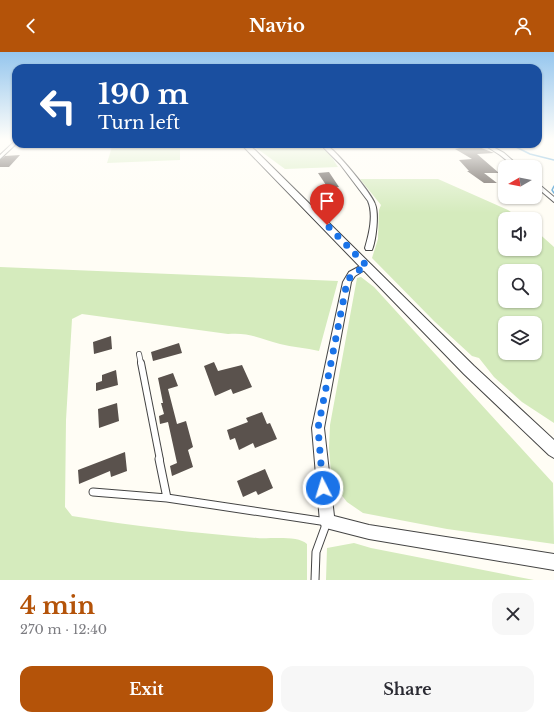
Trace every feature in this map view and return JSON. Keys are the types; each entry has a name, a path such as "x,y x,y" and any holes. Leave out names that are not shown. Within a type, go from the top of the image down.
{"street":[{"path":"264,164 469,370 554,450"},
{"path":"342,164 373,203 373,229 369,248"},
{"path":"542,189 554,200"},
{"path":"367,266 352,274 347,282 318,428 327,522 370,532 554,562"}],"lane":[{"path":"139,354 166,498"},
{"path":"93,492 166,498 327,522 316,552 315,580"}],"green space":[{"path":"278,164 336,164 338,167 285,169"},
{"path":"360,179 438,179 511,212 498,212 498,256 542,256 542,236 554,247 554,423 522,402 494,377 479,358 472,356 434,321 372,258 378,239 379,210 381,205"},
{"path":"0,267 338,281 319,351 285,345 255,336 242,334 228,334 82,314 72,319 66,420 65,507 72,516 187,531 257,538 297,539 307,544 307,580 0,580"},
{"path":"361,277 374,287 553,483 554,544 447,529 363,513 347,502 336,488 331,473 329,448 330,425 357,278"},
{"path":"354,543 371,548 534,580 326,580 327,548"}],"building":[{"path":"0,164 12,164 9,167 0,167"},
{"path":"462,164 488,164 498,173 484,173 497,183 484,183 467,171 469,171"},
{"path":"329,172 339,187 328,188 318,173"},
{"path":"111,336 112,349 94,354 93,342"},
{"path":"179,343 182,353 153,361 151,352"},
{"path":"214,362 218,371 242,365 252,387 233,394 231,389 215,396 204,366"},
{"path":"116,370 118,385 96,391 96,383 102,381 102,375"},
{"path":"173,373 178,386 168,389 177,424 186,421 193,447 188,450 193,467 172,476 170,466 177,463 168,422 160,424 159,416 164,414 158,378"},
{"path":"117,403 119,421 99,428 98,409"},
{"path":"262,412 267,424 270,423 277,439 255,448 253,443 239,450 235,438 230,440 227,430 248,422 246,418"},
{"path":"125,452 127,471 111,477 110,471 79,484 78,470"},
{"path":"265,469 273,488 258,495 256,491 243,497 237,481"}],"waterway":[{"path":"554,186 552,190 554,193"}],"route":[{"path":"323,488 318,428 332,355 347,282 352,274 367,266 327,225"}]}
